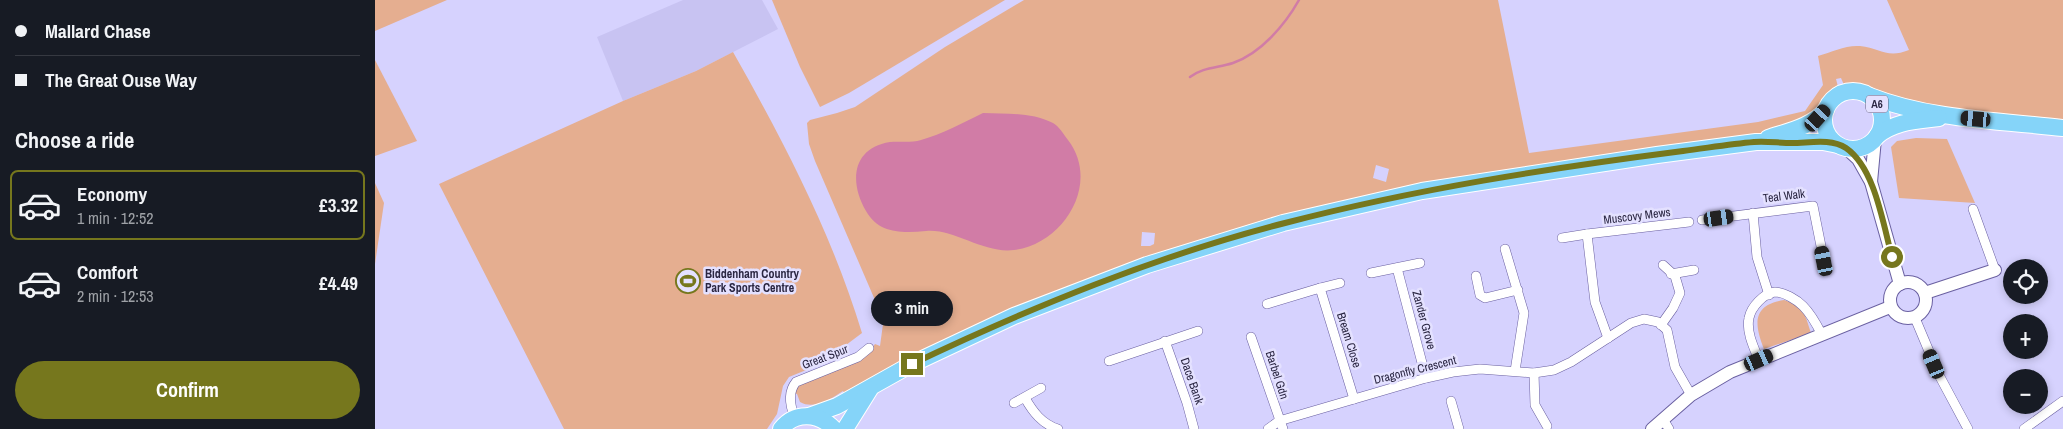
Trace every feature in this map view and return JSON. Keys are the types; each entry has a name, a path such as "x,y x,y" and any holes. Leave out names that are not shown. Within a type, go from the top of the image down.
{"highway":[{"name":"A6","path":"1756,142 1809,124 1826,110 1833,99 1843,93 1854,91 1886,103 1949,116 2063,128"},
{"name":"A6","path":"1870,96 1878,106 1882,118 1880,130 1876,137"},
{"path":"1826,110 1824,123 1826,129 1833,140 1841,146"},
{"name":"A6","path":"781,429 802,417 837,406 912,364 953,344 1080,290 1147,265 1283,223 1361,204 1483,180 1756,142 1823,142 1851,149 1864,146 1886,128 1949,116"},
{"name":"A6","path":"845,429 872,387"},
{"path":"802,417 823,420 834,429"}],"street":[{"path":"1871,182 1876,137"},
{"path":"1841,146 1858,159 1871,182 1900,284"},
{"name":"Teal Walk","path":"1702,220 1813,206 1824,261"},
{"path":"1925,293 1995,270 1973,209"},
{"path":"1753,213 1757,257 1769,295"},
{"name":"Muscovy Mews","path":"1562,238 1689,222"},
{"name":"Muscovy Mews","path":"1587,234 1595,302 1608,338"},
{"path":"1505,249 1524,313 1515,371"},
{"path":"1371,273 1420,264"},
{"path":"1663,265 1675,276 1680,293 1673,308 1661,325 1667,330 1675,367 1691,395"},
{"name":"Zander Grove","path":"1397,268 1426,378"},
{"path":"1671,274 1694,270"},
{"path":"1476,276 1480,295 1485,298 1517,290"},
{"path":"1912,282 1922,288 1925,293 1926,304 1915,318 1909,319 1898,316 1891,307 1890,296 1895,287 1900,284 1912,282"},
{"path":"1267,304 1340,283"},
{"name":"Bream Close","path":"1320,288 1354,399"},
{"path":"1759,360 1749,333 1749,318 1753,308 1762,298 1775,292 1791,297 1803,306 1822,335"},
{"path":"1652,429 1666,424 1691,395 1731,372 1891,307"},
{"path":"1915,318 1939,375 1968,429"},
{"name":"Dragonfly Crescent","path":"1267,429 1354,399 1453,372 1480,369 1534,373 1553,370 1571,362 1631,323 1645,320 1658,322 1661,325"},
{"path":"1109,361 1198,331"},
{"name":"Barbel Gdn","path":"1251,337 1281,425"},
{"name":"Dace Bank","path":"1165,341 1194,429"},
{"name":"Great Spur","path":"802,417 790,397 791,388 796,382 859,357 869,348"},
{"path":"1534,373 1535,405 1547,426"},
{"path":"1014,404 1041,388"},
{"path":"1025,398 1034,414 1050,427 1058,429"},
{"path":"1451,401 1459,429"},
{"path":"2024,429 2063,402"}],"shaded area":[{"path":"375,0 447,0 375,31"},
{"path":"683,0 762,0 778,29 696,71 623,101 597,37"},
{"path":"772,0 1005,0 849,93 820,107 800,67"},
{"path":"1024,0 1498,0 1529,153 1758,122 1805,111 1823,85 1818,56 1854,46 1867,47 1889,53 1909,50 1887,0 2063,0 2063,121 1945,108 1883,96 1862,88 1848,87 1844,85 1841,78 1836,79 1838,87 1825,101 1819,112 1764,133 1491,172 1421,185 1212,237 846,395 843,391 822,402 811,405 800,402 797,394 793,393 799,384 862,359 875,344 880,346 883,324 881,314 815,161 809,144 807,123 810,120 855,107 945,47","holes":["1376,165 1389,169 1386,182 1373,178","1142,232 1155,233 1154,244 1141,246"]},
{"name":"Biddenham Country Park Sports Centre","path":"733,52 805,189 836,260 862,333 842,348 848,353 789,377 783,386 777,414 767,429 564,429 439,184 623,101 696,71"},
{"path":"375,60 417,141 375,156"},
{"path":"983,113 1019,114 1045,119 1057,126 1068,140 1077,157 1081,174 1079,192 1072,209 1062,224 1048,236 1032,245 1014,250 1003,250 936,231 900,232 884,228 871,219 861,200 856,178 857,168 861,159 868,151 877,145 890,142 929,138"},
{"path":"1916,138 1947,139 1975,203 1899,198 1891,147 1897,141"},
{"path":"375,183 384,203 375,264"},
{"path":"1784,300 1796,305 1803,312 1811,333 1764,349 1758,332 1758,317 1766,306"}],"waterway":[{"path":"1190,77 1205,69 1233,63 1253,52 1271,37 1287,19 1299,0"}],"place":[{"name":"Biddenham Country Park Sports Centre","path":"688,281"}],"route":[{"path":"912,364 1014,316 1080,290 1147,265 1283,223 1422,191 1492,179 1657,154 1756,142 1823,142 1838,144 1845,148 1858,159 1871,182 1892,257"}]}
